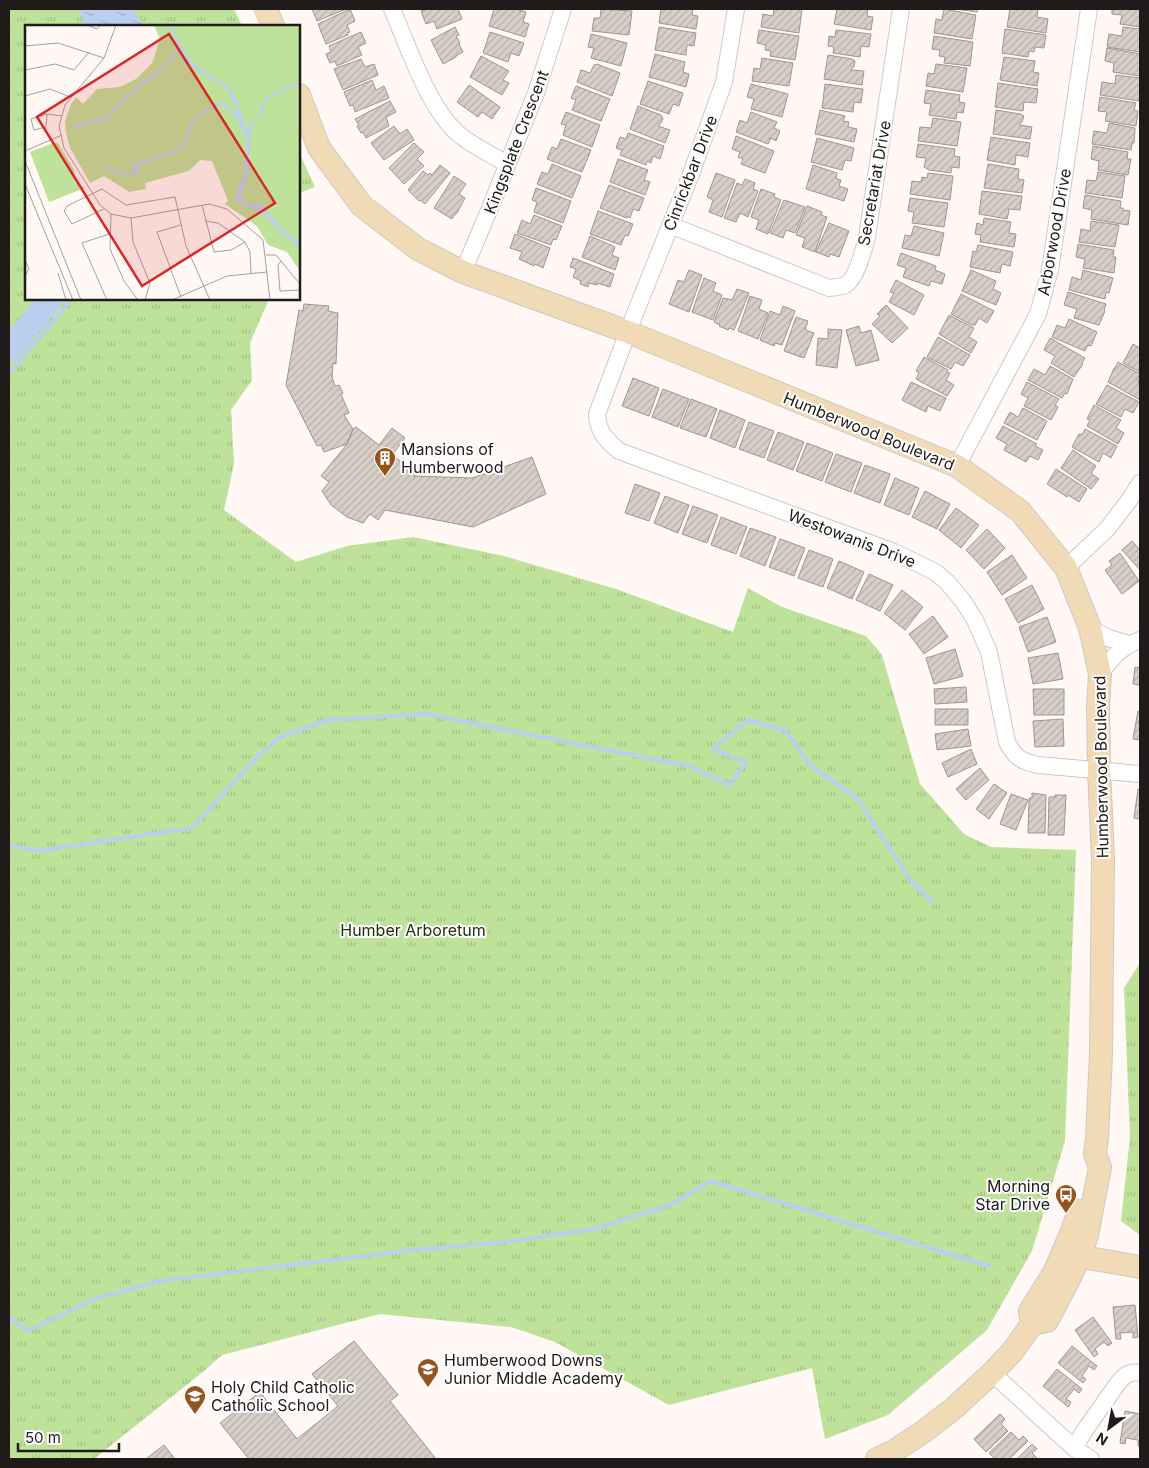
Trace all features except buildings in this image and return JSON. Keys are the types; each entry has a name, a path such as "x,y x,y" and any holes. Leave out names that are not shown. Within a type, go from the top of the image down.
{"street":[{"path":"266,9 273,25"},
{"path":"392,9 430,96 445,118 460,136 507,164"},
{"name":"Kingsplate Crescent","path":"463,272 536,93 563,9"},
{"name":"Cinrickbar Drive","path":"628,332 691,174 724,82 736,9"},
{"name":"Secretariat Drive","path":"670,225 830,288 846,284 852,279 867,238 901,9"},
{"name":"Arborwood Drive","path":"957,466 1038,314 1050,270 1089,9"},
{"name":"Humberwood Boulevard","path":"300,97 319,148 362,206 418,249 463,272 628,332 957,466 1020,511 1066,568 1090,628 1100,674 1098,706 1099,770 1103,860 1101,1043 1095,1154 1100,1167 1087,1235 1072,1254 1069,1279 1047,1321 1032,1324 1012,1352 953,1409 923,1432 877,1459"},
{"name":"Westowanis Drive","path":"628,332 597,414 597,425 607,440 619,451 894,552 935,572 947,582 975,620 989,652 1008,742 1013,753 1022,760 1038,765 1099,770"},
{"path":"1066,568 1108,528 1140,483"},
{"path":"1090,628 1108,638 1135,642"},
{"path":"1100,674 1116,653 1135,642"},
{"path":"1099,770 1140,774"},
{"path":"1072,1254 1140,1267"},
{"path":"1074,1448 1124,1376 1133,1372 1140,1373"},
{"path":"992,1373 1074,1448 1091,1459"}],"green space":[{"name":"Humber Arboretum","path":"9,9 234,9 242,25 25,25 25,300 269,300 250,343 252,380 231,410 234,464 224,510 296,562 347,546 413,537 504,556 616,589 733,632 748,588 782,607 866,636 882,655 920,784 964,834 991,847 1076,850 1065,1141 1032,1251 987,1330 888,1415 825,1439 812,1368 669,1405 555,1342 511,1327 380,1314 222,1355 94,1459 9,1459"},
{"path":"300,154 315,187 300,193"},
{"path":"1140,963 1140,1235 1121,1221 1130,1137 1124,988"}],"water":[{"path":"79,9 133,9 143,25 85,25"}],"waterway":[{"path":"9,350 50,300"},
{"path":"9,374 71,300"},
{"path":"9,845 38,851 192,828 260,754 280,737 327,720 426,714 689,766 730,785 746,762 712,749 748,720 786,731 809,764 858,799 911,881 932,902"},
{"path":"9,1316 27,1331 97,1298 160,1281 414,1250 505,1242 595,1229 670,1205 711,1181 989,1266"}],"place":[{"name":"Mansions of Humberwood","path":"385,477"},
{"name":"Morning Star Drive","path":"1066,1214"},
{"name":"Humberwood Downs Junior Middle Academy","path":"428,1388"},
{"name":"Holy Child Catholic Catholic School","path":"195,1415"}]}
